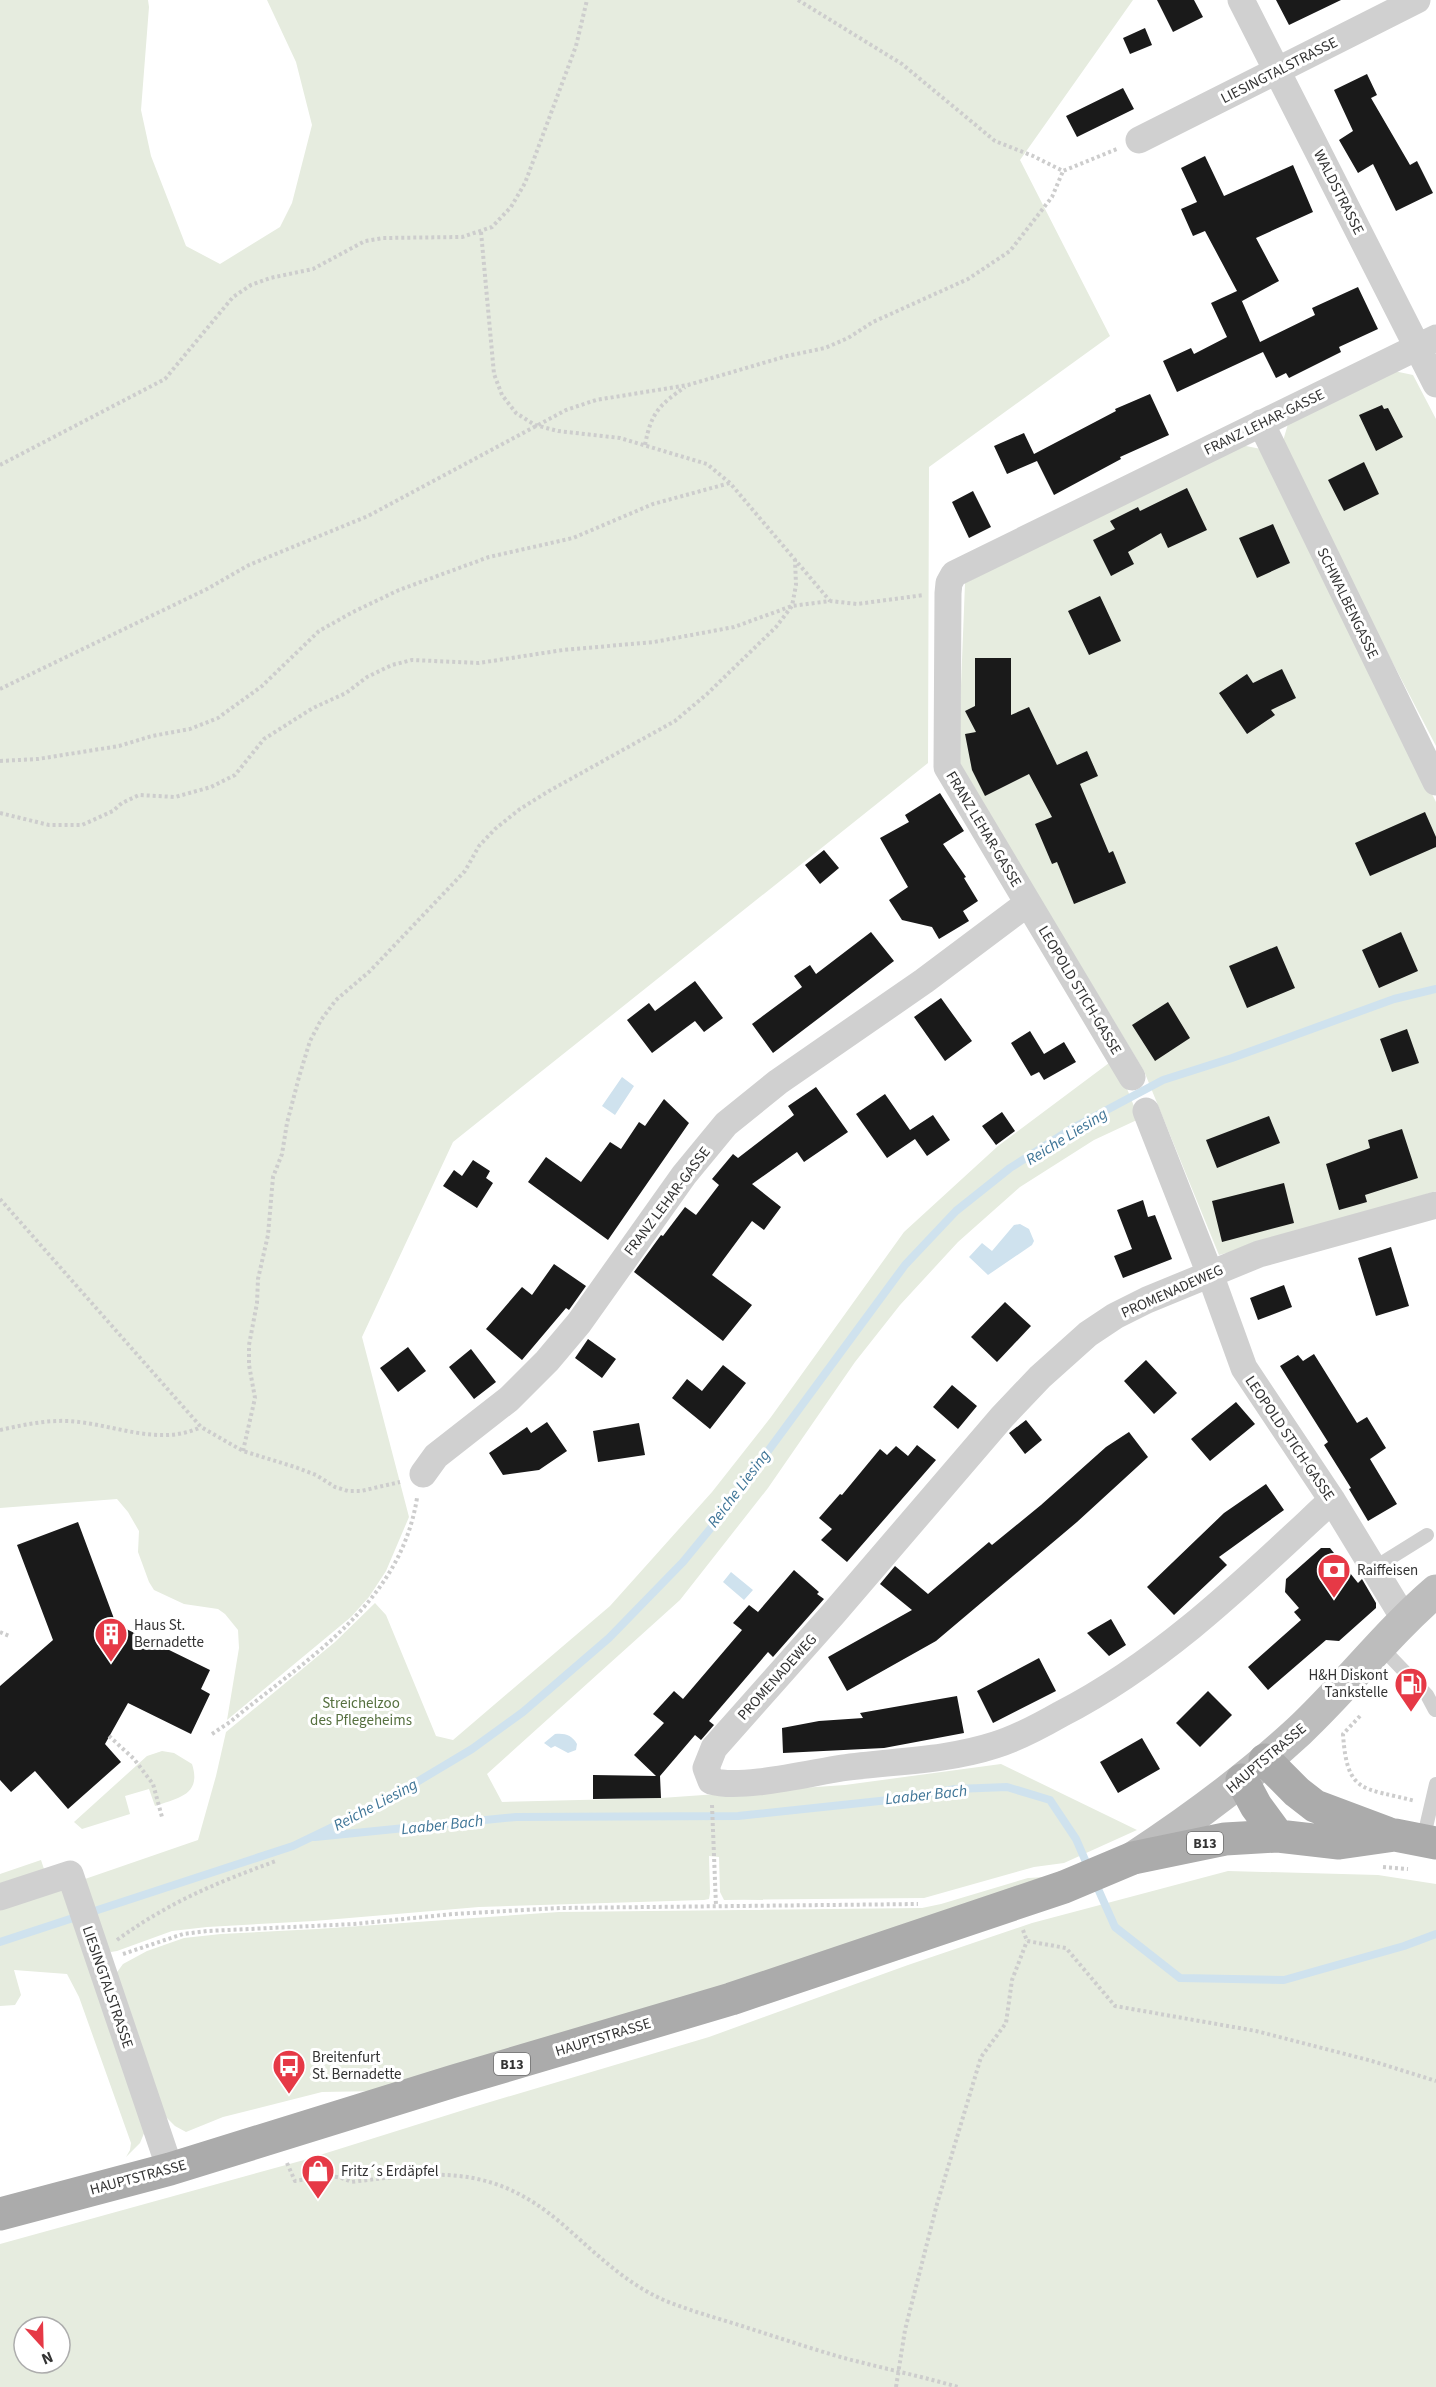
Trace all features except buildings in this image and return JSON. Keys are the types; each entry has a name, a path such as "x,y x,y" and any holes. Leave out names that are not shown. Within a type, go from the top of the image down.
{"main road":[{"name":"HAUPTSTRASSE","path":"0,2214 170,2169 454,2081 731,1999 1065,1887 1130,1859 1174,1831 1253,1770 1323,1707 1379,1646 1436,1591"},
{"path":"1253,1770 1256,1806 1278,1836"},
{"path":"1253,1770 1297,1792 1315,1806 1344,1818 1418,1839"},
{"name":"B13","path":"1130,1859 1225,1839 1278,1836 1339,1843 1418,1839"}],"street":[{"name":"WALDSTRASSE","path":"1241,0 1277,71 1427,343 1436,384"},
{"name":"LIESINGTALSTRASSE","path":"1139,140 1417,0"},
{"name":"FRANZ LEHAR-GASSE","path":"423,1474 436,1456 509,1399 547,1361 579,1323 684,1175 726,1124 769,1089 924,981 1028,903 947,767 948,593 954,574 962,568 1427,343"},
{"name":"SCHWALBENGASSE","path":"1261,423 1436,782"},
{"name":"LEOPOLD STICH-GASSE","path":"1028,903 1132,1077"},
{"name":"LEOPOLD STICH-GASSE","path":"1146,1111 1244,1368 1332,1500 1405,1620"},
{"name":"PROMENADEWEG","path":"1332,1500 1213,1610 1151,1658 1079,1705 1031,1730 995,1745 951,1755 758,1781 722,1784 711,1781 706,1768 714,1748 833,1614 1002,1417 1040,1377 1088,1334 1115,1316 1147,1300 1259,1254 1436,1205"},
{"name":"LIESINGTALSTRASSE","path":"0,1897 70,1874 170,2169"}],"lane":[{"path":"1374,1568 1427,1535"},
{"path":"1379,1646 1427,1695 1435,1710"},
{"path":"1418,1839 1436,1784"}],"path":[{"path":"0,465 165,379 233,297 251,285 270,278 313,269 365,241 383,238 462,237 481,232 500,220 525,183 576,46 587,0"},
{"path":"798,0 902,64 995,141 1064,171"},
{"path":"0,689 207,589 249,565 368,516 566,410 596,400 688,385 787,356 825,348 848,338 873,322 968,279 989,267 1010,251 1052,197 1064,171 1139,140"},
{"path":"481,232 494,374 502,395 516,413 535,425 558,431 620,438 707,464 730,483 830,601"},
{"path":"645,445 649,423 663,402 688,385"},
{"path":"0,761 38,759 119,746 152,736 190,729 218,718 262,686 319,631 399,590 489,557 573,538 653,504 730,483"},
{"path":"243,1451 255,1398 249,1365 249,1345 257,1303 258,1279 268,1235 273,1177 282,1154 287,1122 310,1041 321,1020 336,1000 370,971 465,871 479,846 495,829 520,809 549,791 675,721 707,694 776,627 792,606 796,585 795,560"},
{"path":"0,813 49,825 82,825 113,811 122,803 139,795 175,797 211,788 235,775 264,739 313,708 346,693 367,677 392,665 412,660 479,663 563,650 654,642 734,627 792,606 830,601 857,604 948,593"},
{"path":"0,1199 201,1427 243,1451 316,1475 335,1487 348,1491 379,1487 423,1474 414,1520 390,1574 371,1601 336,1636 212,1734"},
{"path":"0,1430 34,1423 69,1421 163,1436 190,1432 201,1427"},
{"path":"0,1632 9,1636"},
{"path":"1360,1716 1343,1734 1349,1775 1365,1788 1431,1805"},
{"path":"109,1736 134,1760 153,1784 162,1817"},
{"path":"712,1807 716,1906"},
{"path":"98,1956 150,1916 212,1885 276,1861"},
{"path":"98,1956 183,1934 207,1931 354,1924 453,1914 560,1908 925,1904"},
{"path":"896,2387 905,2330 937,2204 981,2058 1006,2023 1012,1980 1027,1941 1020,1921"},
{"path":"1027,1941 1066,1948 1115,2006 1256,2031 1372,2061 1436,2081"},
{"path":"295,2181 330,2175 342,2177 351,2182 420,2174 455,2174 490,2182 517,2193 558,2221 610,2268 635,2286 667,2301 841,2357 958,2387"}],"green space":[{"path":"0,0 148,0 141,110 151,156 186,246 220,264 280,227 292,203 312,125 296,62 267,0 1133,0 1020,160 1110,336 929,467 928,763 453,1142 362,1337 409,1517 386,1571 369,1597 351,1617 227,1720 239,1648 238,1630 218,1609 184,1604 154,1590 138,1552 139,1531 117,1499 0,1508"},
{"path":"1394,371 1413,375 1436,419 1436,746 1331,544 1283,441 1290,417"},
{"path":"1241,445 1261,449 1436,802 1436,1191 1338,1223 1219,1255 1144,1071 958,763 965,583"},
{"name":"Streichelzoo des Pflegeheims","path":"1113,1060 1139,1119 1094,1140 1020,1187 958,1242 900,1305 855,1362 768,1488 680,1600 487,1774 502,1802 661,1798 845,1785 1001,1764 1137,1830 1064,1863 1034,1867 924,1898 724,1900 720,1892 719,1857 709,1856 710,1893 709,1899 704,1900 479,1907 314,1921 207,1927 172,1931 117,1951 111,1952 108,1949 85,1879 198,1840 226,1732 335,1642 375,1603 386,1615 436,1736 453,1740 610,1606 712,1492 771,1417 904,1232 998,1146"},
{"path":"162,1751 174,1753 192,1764 194,1783 186,1794 155,1806 149,1789 125,1796 130,1814 82,1829 74,1822 147,1756"},
{"path":"41,1860 44,1869 0,1885 0,1874"},
{"path":"1228,1871 1378,1875 1436,1884 1436,2387 0,2387 0,2244 304,2160 709,2037 1032,1923"},
{"path":"1046,1877 706,1993 379,2091 322,2092 223,2117 186,2132 166,2117 115,1975 123,1964 147,1951 184,1938 221,1934 559,1912 922,1908 1028,1878"},
{"path":"61,1887 145,2131 140,2143 126,2157 131,2143 79,1997 67,1974 14,1970 21,1995 15,2005 0,2006 0,1907"}],"water":[{"path":"622,1077 634,1086 615,1115 602,1106"},
{"path":"1020,1224 1029,1229 1034,1241 1032,1245 988,1275 969,1257 982,1243 992,1251 1014,1225"},
{"path":"731,1572 753,1590 744,1600 723,1582"},
{"path":"555,1734 565,1734 570,1737 577,1744 576,1750 568,1753 555,1746 551,1748 544,1743"}],"waterway":[{"name":"Reiche Liesing","path":"0,1942 293,1846 380,1804 472,1749 523,1712 609,1638 683,1562 715,1523 905,1265 956,1211 1010,1168 1071,1129 1163,1080 1232,1058 1394,999 1436,989"},
{"name":"Laaber Bach","path":"315,1837 516,1817 738,1816 889,1800 956,1789 1007,1787 1050,1800 1076,1839 1089,1869"},
{"name":"Laaber Bach","path":"1095,1882 1115,1927 1180,1978 1284,1980 1404,1946 1436,1934"}],"place":[{"name":"Raiffeisen","path":"1334,1599"},
{"name":"Haus St. Bernadette","path":"111,1663"},
{"name":"H&H Diskont Tankstelle","path":"1411,1713"},
{"name":"Breitenfurt St. Bernadette","path":"289,2095"},
{"name":"Fritz´s Erdäpfel","path":"318,2200"}]}
